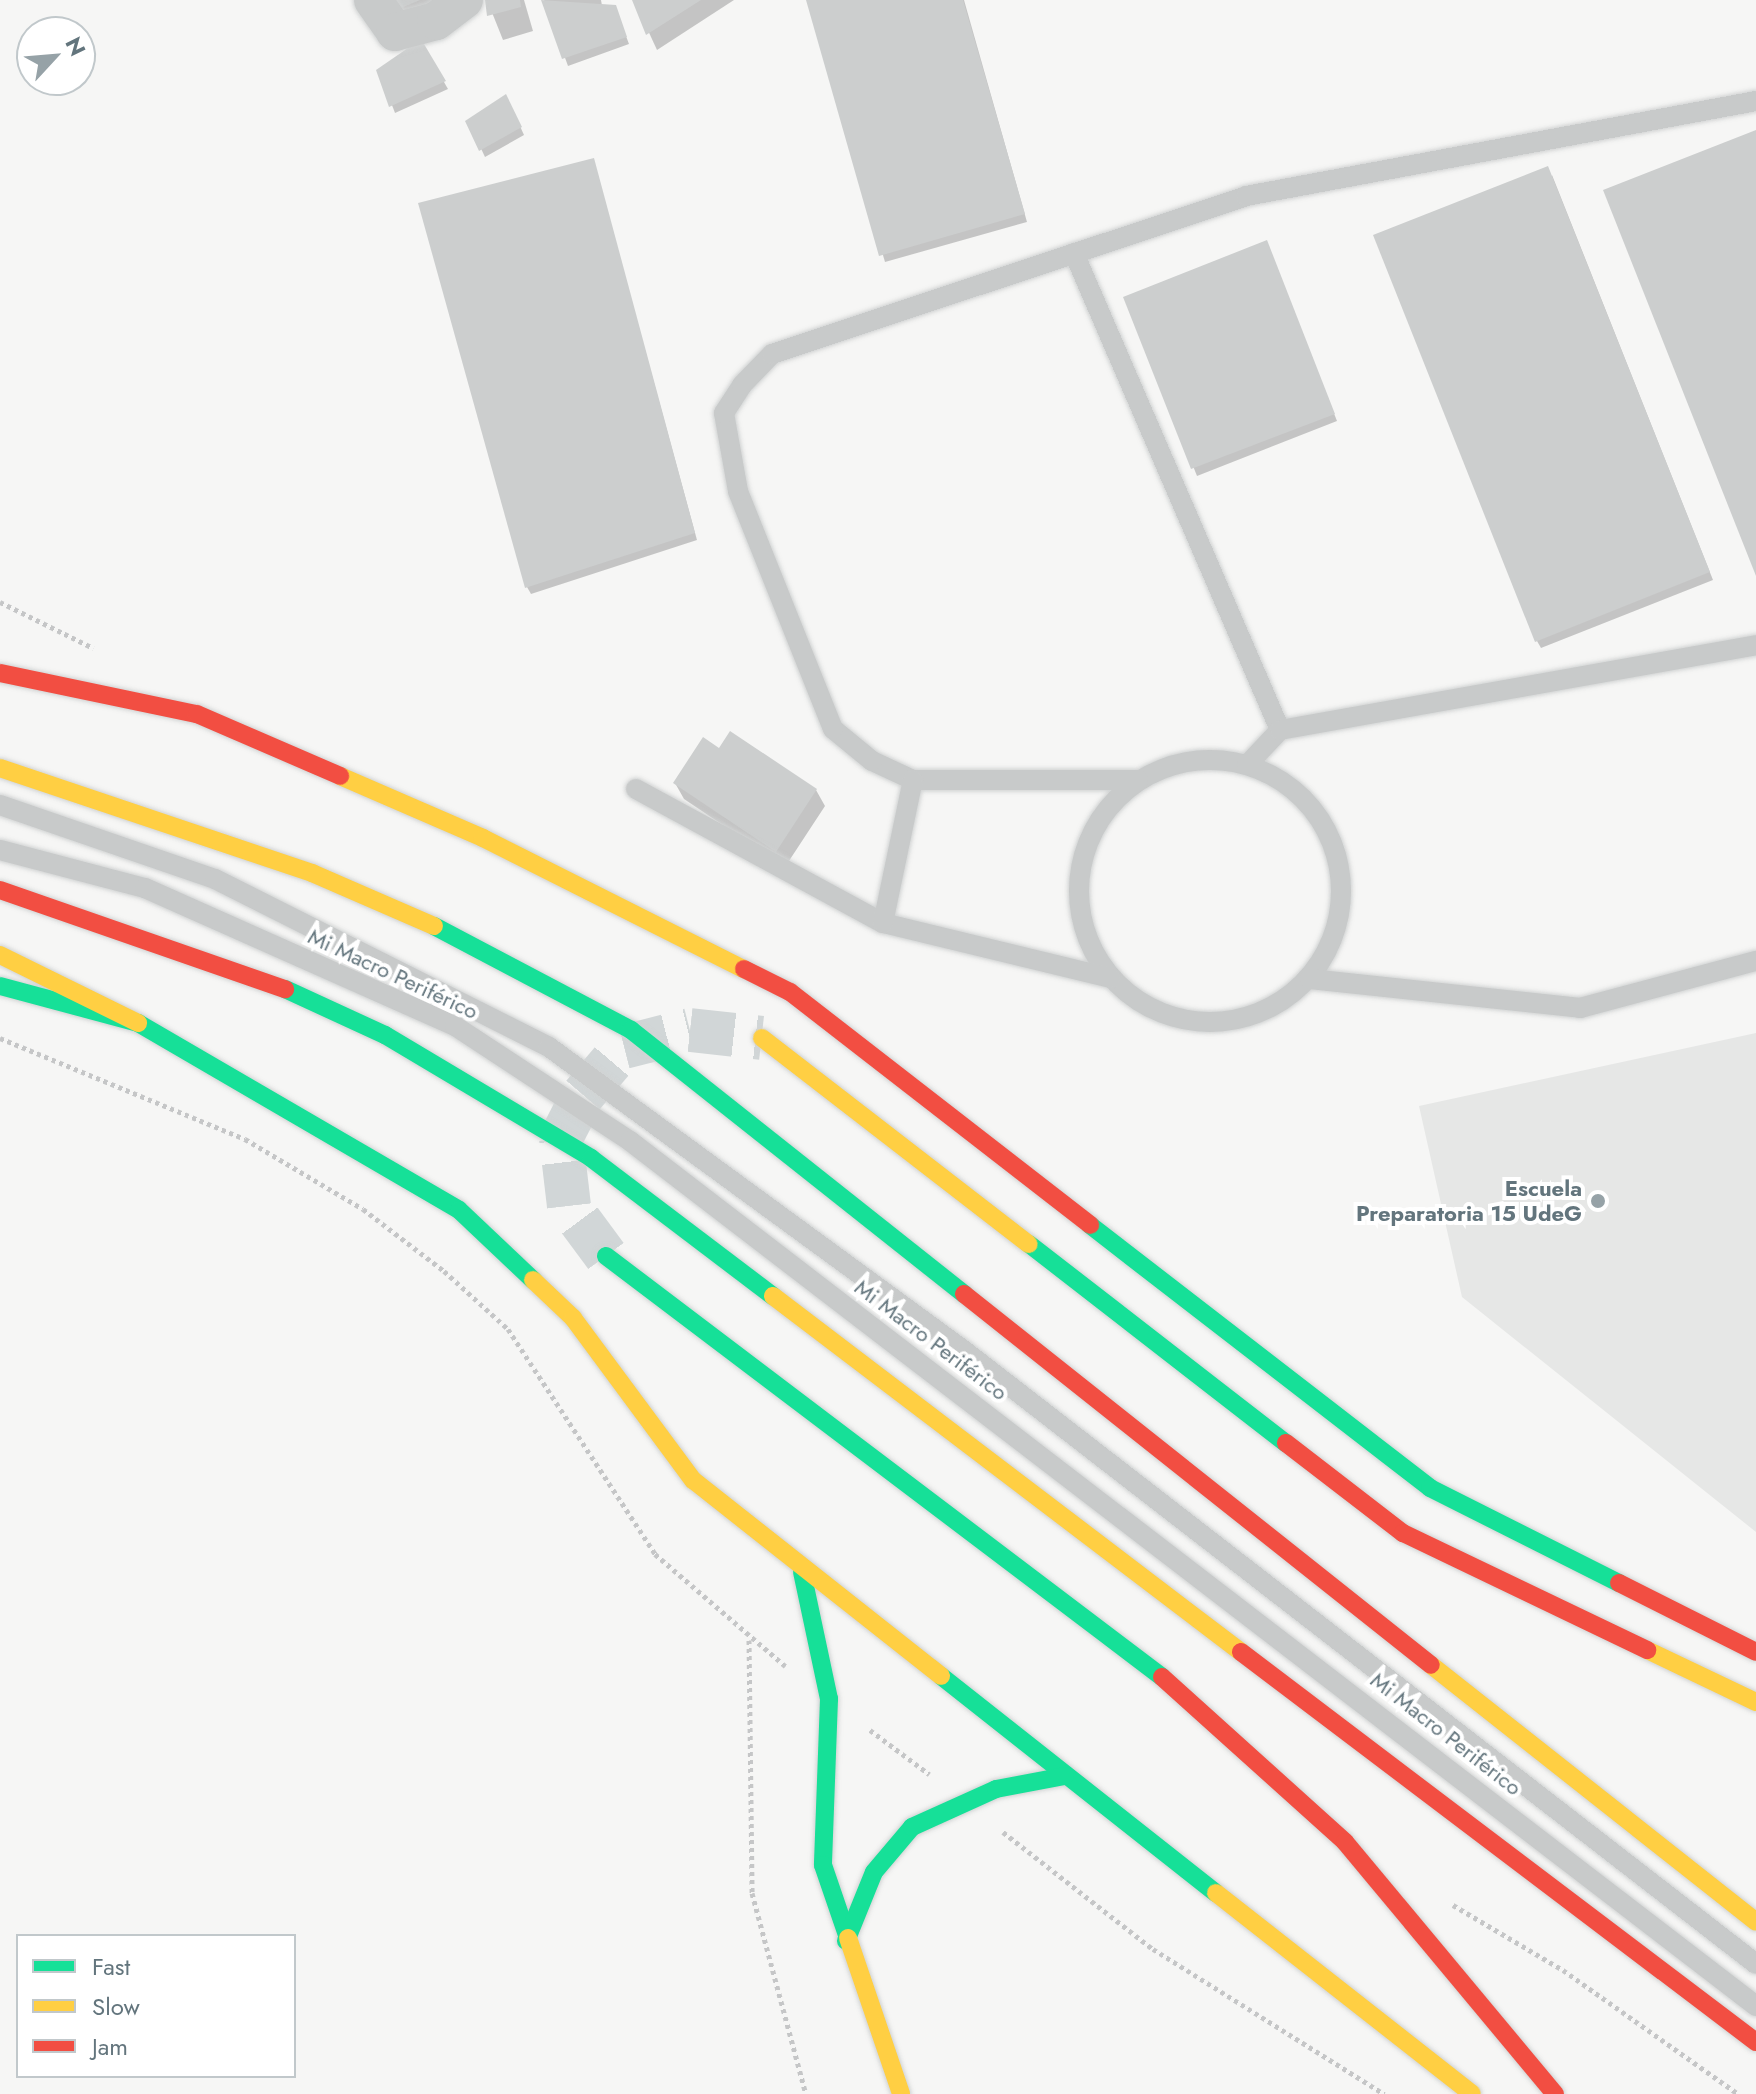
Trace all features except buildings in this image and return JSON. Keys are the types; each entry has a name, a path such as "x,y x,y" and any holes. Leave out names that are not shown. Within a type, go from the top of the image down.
{"main road":[{"path":"0,673 197,714 483,838 790,992 1430,1488 1756,1652"},
{"path":"0,768 312,873 498,954 631,1030 1756,1922"},
{"path":"0,890 232,965 385,1035 591,1158 1756,2042"},
{"path":"0,955 138,1023 459,1210 573,1318 693,1480 802,1572 1472,2094"},
{"path":"0,986 138,1023"},
{"path":"762,1038 1403,1533 1756,1702"},
{"path":"606,1256 1163,1678 1271,1770 1345,1842 1555,2094"},
{"path":"802,1572 823,1644 829,1699 823,1865 846,1941 901,2094"},
{"path":"846,1941 874,1872 912,1827 963,1801 1065,1776"}],"street":[{"path":"373,0 395,32 436,21 464,0"}],"lane":[{"path":"1138,780 913,780 872,761 833,729 738,491 724,413 772,354 1246,196 1756,101"},
{"path":"1074,253 1280,730"},
{"path":"1247,765 1280,730 1756,645"},
{"path":"1173,764 1247,765 1287,784 1318,815 1336,855 1342,898 1333,941 1310,979 1275,1007 1247,1017 1187,1022 1145,1007 1110,978 1087,939 1078,895 1084,849 1105,809 1138,780 1173,764"},
{"path":"883,923 913,780"},
{"path":"636,789 883,923 1110,978"},
{"name":"Mi Macro Periférico","path":"0,805 215,879 549,1047 966,1352 1756,1964"},
{"name":"Mi Macro Periférico","path":"0,850 145,888 455,1026 630,1141 1756,2006"},
{"path":"1310,979 1580,1008 1756,961"}],"path":[{"path":"0,1038 245,1139 363,1209 444,1271 508,1329 655,1554 749,1639 1153,1949 1384,2094"},
{"path":"749,1639 752,1893 806,2094"},
{"path":"1441,1898 1563,1970 1738,2094"}],"shaded area":[{"name":"Escuela Preparatoria 15 UdeG","path":"1756,1033 1756,1532 1462,1297 1419,1106"}],"tunnel":[{"path":"606,1256 569,1206 561,1138 583,1095 624,1047 690,1030 762,1038"}],"traffic: fast":[{"path":"434,926 631,1030 964,1294"},
{"path":"0,986 138,1023 459,1210 533,1280"},
{"path":"285,989 385,1035 591,1158 773,1296"},
{"path":"1090,1225 1430,1488 1619,1583"},
{"path":"1029,1244 1286,1443"},
{"path":"606,1256 1162,1677"},
{"path":"802,1572 829,1699 823,1865 848,1938"},
{"path":"941,1676 1216,1893"},
{"path":"846,1941 874,1872 912,1827 996,1789 1065,1776"}],"traffic: slow":[{"path":"0,768 312,873 434,926"},
{"path":"340,776 483,838 744,969"},
{"path":"0,955 138,1023"},
{"path":"762,1038 1029,1244"},
{"path":"533,1280 573,1318 693,1480 941,1676"},
{"path":"773,1296 1241,1652"},
{"path":"1647,1650 1756,1702"},
{"path":"1431,1665 1756,1922"},
{"path":"1216,1893 1472,2094"},
{"path":"848,1938 901,2094"}],"traffic: jam":[{"path":"0,673 197,714 340,776"},
{"path":"0,890 285,989"},
{"path":"744,969 790,992 1090,1225"},
{"path":"964,1294 1431,1665"},
{"path":"1286,1443 1403,1533 1647,1650"},
{"path":"1619,1583 1756,1652"},
{"path":"1241,1652 1756,2042"},
{"path":"1162,1677 1345,1842 1555,2094"}],"place":[{"name":"Escuela Preparatoria 15 UdeG","path":"1598,1201"}]}
